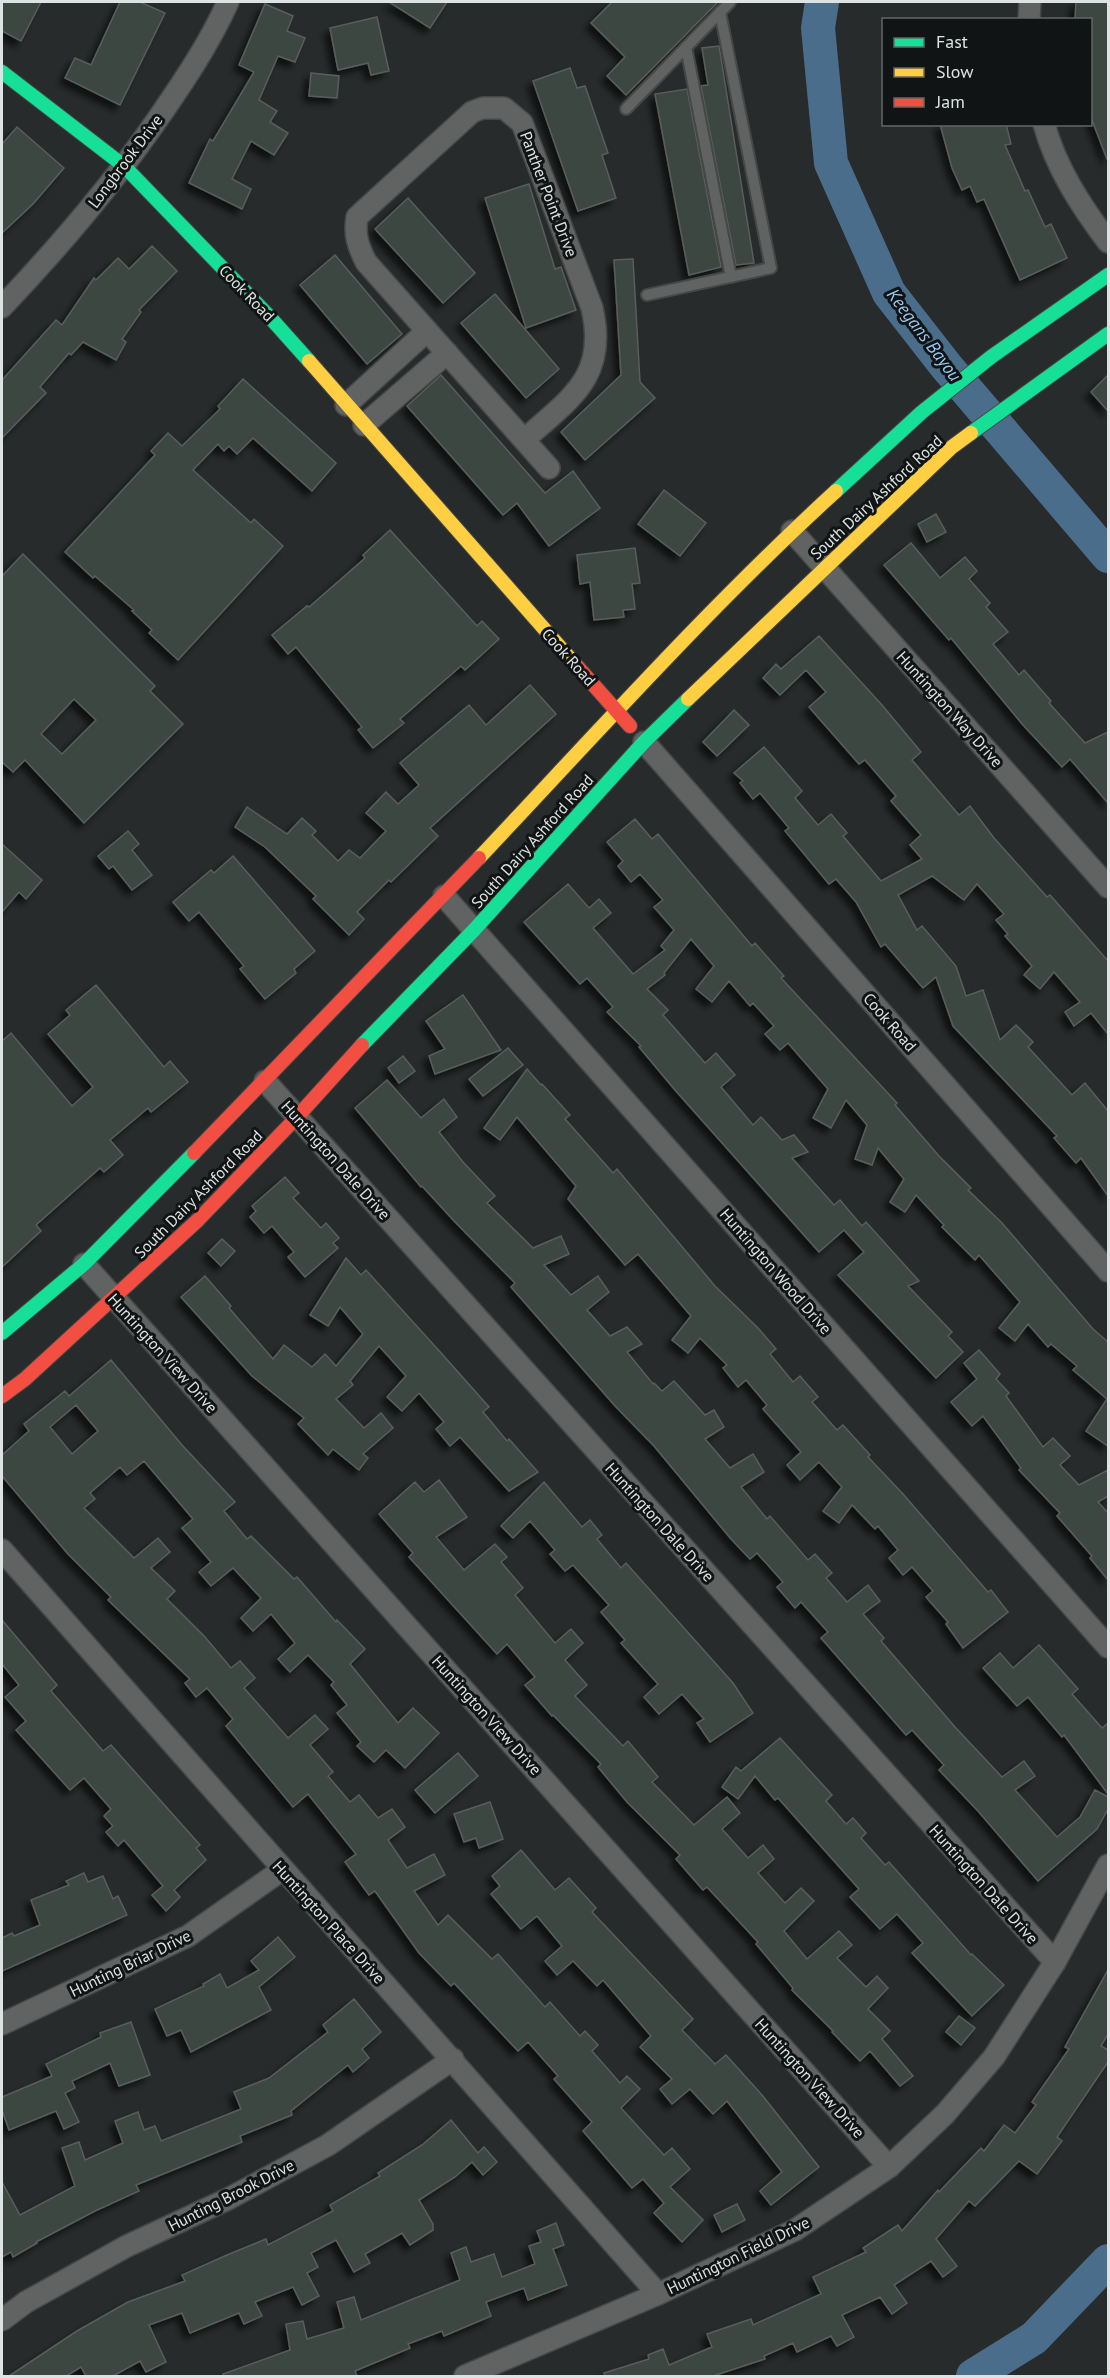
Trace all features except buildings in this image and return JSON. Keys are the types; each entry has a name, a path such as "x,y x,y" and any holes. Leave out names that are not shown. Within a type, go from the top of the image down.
{"main road":[{"name":"Cook Road","path":"2,72 124,166 267,314 644,742"},
{"name":"South Dairy Ashford Road","path":"2,1333 84,1264 265,1081 444,896 617,711 792,531 922,412 991,357 1108,275"},
{"name":"South Dairy Ashford Road","path":"2,1396 25,1379 115,1299 198,1220 297,1117 394,1010 474,930 644,742 824,567 952,447 1108,334"}],"street":[{"name":"Longbrook Drive","path":"2,307 101,196 124,166 197,62 228,2"},
{"path":"1029,18 1030,2"},
{"name":"Panther Point Drive","path":"524,440 580,389 590,372 596,352 597,330 592,308 522,123 504,108 483,108 472,112 357,217 354,230 357,246 366,262 427,331 447,353 524,440 549,468"},
{"path":"1044,126 1049,145 1083,208 1108,242"},
{"path":"346,405 427,331"},
{"path":"364,425 447,353"},
{"name":"Huntington Way Drive","path":"792,531 1108,887"},
{"name":"Cook Road","path":"644,742 1108,1271"},
{"name":"Huntington Wood Drive","path":"444,896 1108,1647"},
{"name":"Huntington Dale Drive","path":"265,1081 1054,1962"},
{"name":"Huntington View Drive","path":"84,1264 889,2167"},
{"name":"Huntington Place Drive","path":"2,1550 658,2294"},
{"name":"Huntington Field Drive","path":"465,2376 658,2294 795,2230 889,2167 945,2114 994,2057 1054,1962 1108,1865"},
{"name":"Hunting Briar Drive","path":"2,2024 188,1936 282,1870"},
{"name":"Hunting Brook Drive","path":"2,2320 26,2302 127,2246 228,2199 328,2145 453,2060"}],"lane":[{"path":"626,109 730,2"},
{"path":"647,295 771,268 720,12"},
{"path":"686,47 731,277"}],"waterway":[{"name":"Keegans Bayou","path":"822,2 818,28 831,163 889,293 946,366 1108,556"},
{"name":"Keegans Bayou","path":"973,2376 1034,2338 1108,2261"}],"traffic: fast":[{"path":"2,72 124,166 267,314 309,361"},
{"path":"836,491 922,412 991,357 1108,275"},
{"path":"971,433 1108,334"},
{"path":"362,1045 474,930 644,742 688,699"},
{"path":"2,1333 84,1264 194,1153"}],"traffic: slow":[{"path":"309,361 575,664"},
{"path":"688,699 952,447 971,433"},
{"path":"479,858 699,625 836,491"}],"traffic: jam":[{"path":"575,664 630,726"},
{"path":"194,1153 479,858"},
{"path":"2,1396 25,1379 198,1220 297,1117 362,1045"}]}
